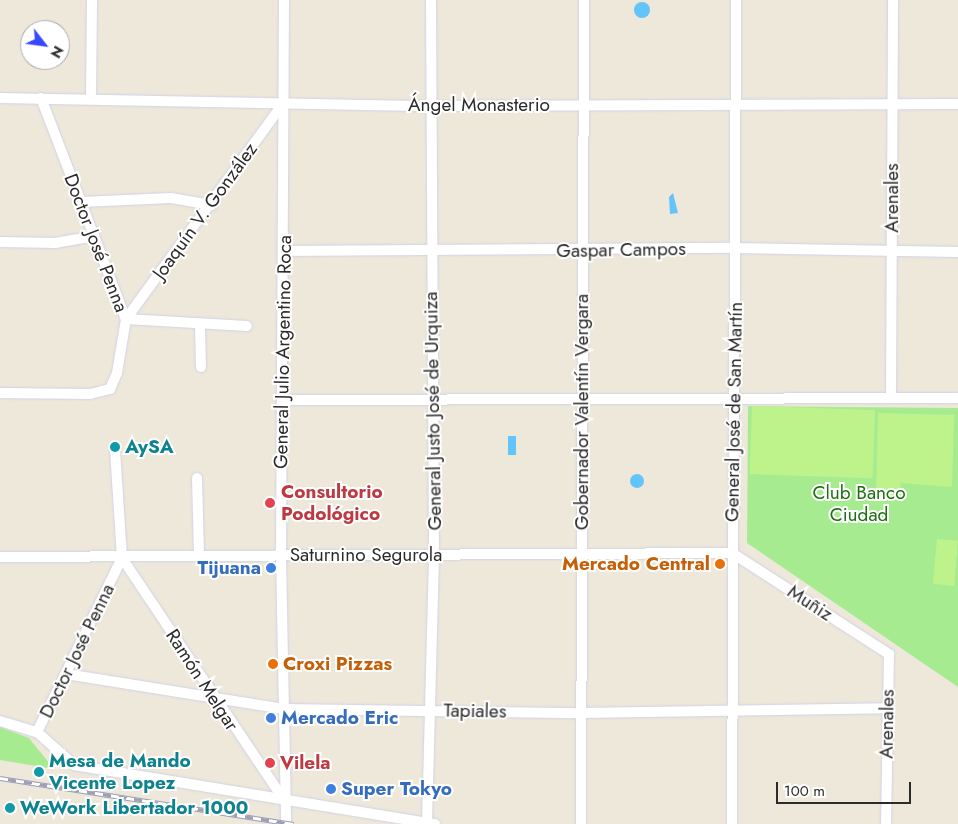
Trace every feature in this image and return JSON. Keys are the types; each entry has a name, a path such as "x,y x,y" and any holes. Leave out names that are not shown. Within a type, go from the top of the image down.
{"street":[{"path":"91,98 92,0"},
{"name":"General Julio Argentino Roca","path":"284,0 281,555 284,800 286,824"},
{"name":"General Justo José de Urquiza","path":"431,0 434,554 431,823"},
{"name":"Gobernador Valentín Vergara","path":"581,824 584,0"},
{"name":"General José de San Martín","path":"732,824 732,553 737,397 735,248 736,0"},
{"name":"Arenales","path":"891,396 893,0"},
{"name":"Ángel Monasterio","path":"0,98 91,98 431,106 958,104"},
{"name":"Doctor José Penna","path":"0,393 90,394 110,389 118,373 119,344 126,319 41,98"},
{"name":"Joaquín V. González","path":"126,319 211,205 284,102"},
{"path":"81,202 171,198 211,205"},
{"path":"0,242 55,243 94,236"},
{"name":"Gaspar Campos","path":"284,252 582,252 735,248 958,252"},
{"path":"126,319 200,327 247,326"},
{"path":"200,327 201,367"},
{"path":"282,400 582,400 891,396 958,398"},
{"name":"Doctor José Penna","path":"37,732 122,558 115,451"},
{"path":"198,478 199,556"},
{"name":"Saturnino Segurola","path":"0,557 122,558 281,555 732,553"},
{"name":"Muñiz","path":"732,553 889,654"},
{"name":"Ramón Melgar","path":"122,558 284,800"},
{"name":"Arenales","path":"886,824 889,654"},
{"name":"Tapiales","path":"66,674 284,709 580,713 732,708 887,708"},
{"path":"0,722 37,732 74,765 431,823"}],"green space":[{"name":"Club Banco Ciudad","path":"748,406 958,408 958,687 747,543"},
{"path":"752,406 875,410 873,478 750,474"},
{"path":"878,413 954,415 952,487 901,483 899,500 876,500"},
{"path":"937,539 958,541 954,586 933,584"},
{"path":"0,727 29,738 54,769 0,760"}],"water":[{"path":"642,2 648,4 650,10 648,16 642,18 636,16 634,10 636,4"},
{"path":"673,193 678,213 670,214 669,197"},
{"path":"508,436 516,436 516,455 508,455"},
{"path":"637,474 642,476 644,481 642,486 637,488 632,486 630,481 632,476"}],"railway":[{"path":"0,778 293,824"}],"place":[{"name":"AySA","path":"115,447"},
{"name":"Consultorio Podológico","path":"270,503"},
{"name":"Mercado Central","path":"720,564"},
{"name":"Tijuana","path":"271,568"},
{"name":"Croxi Pizzas","path":"273,664"},
{"name":"Mercado Eric","path":"271,718"},
{"name":"Vilela","path":"270,763"},
{"name":"Mesa de Mando Vicente Lopez","path":"39,772"},
{"name":"Super Tokyo","path":"331,789"},
{"name":"WeWork Libertador 1000","path":"10,808"}]}
